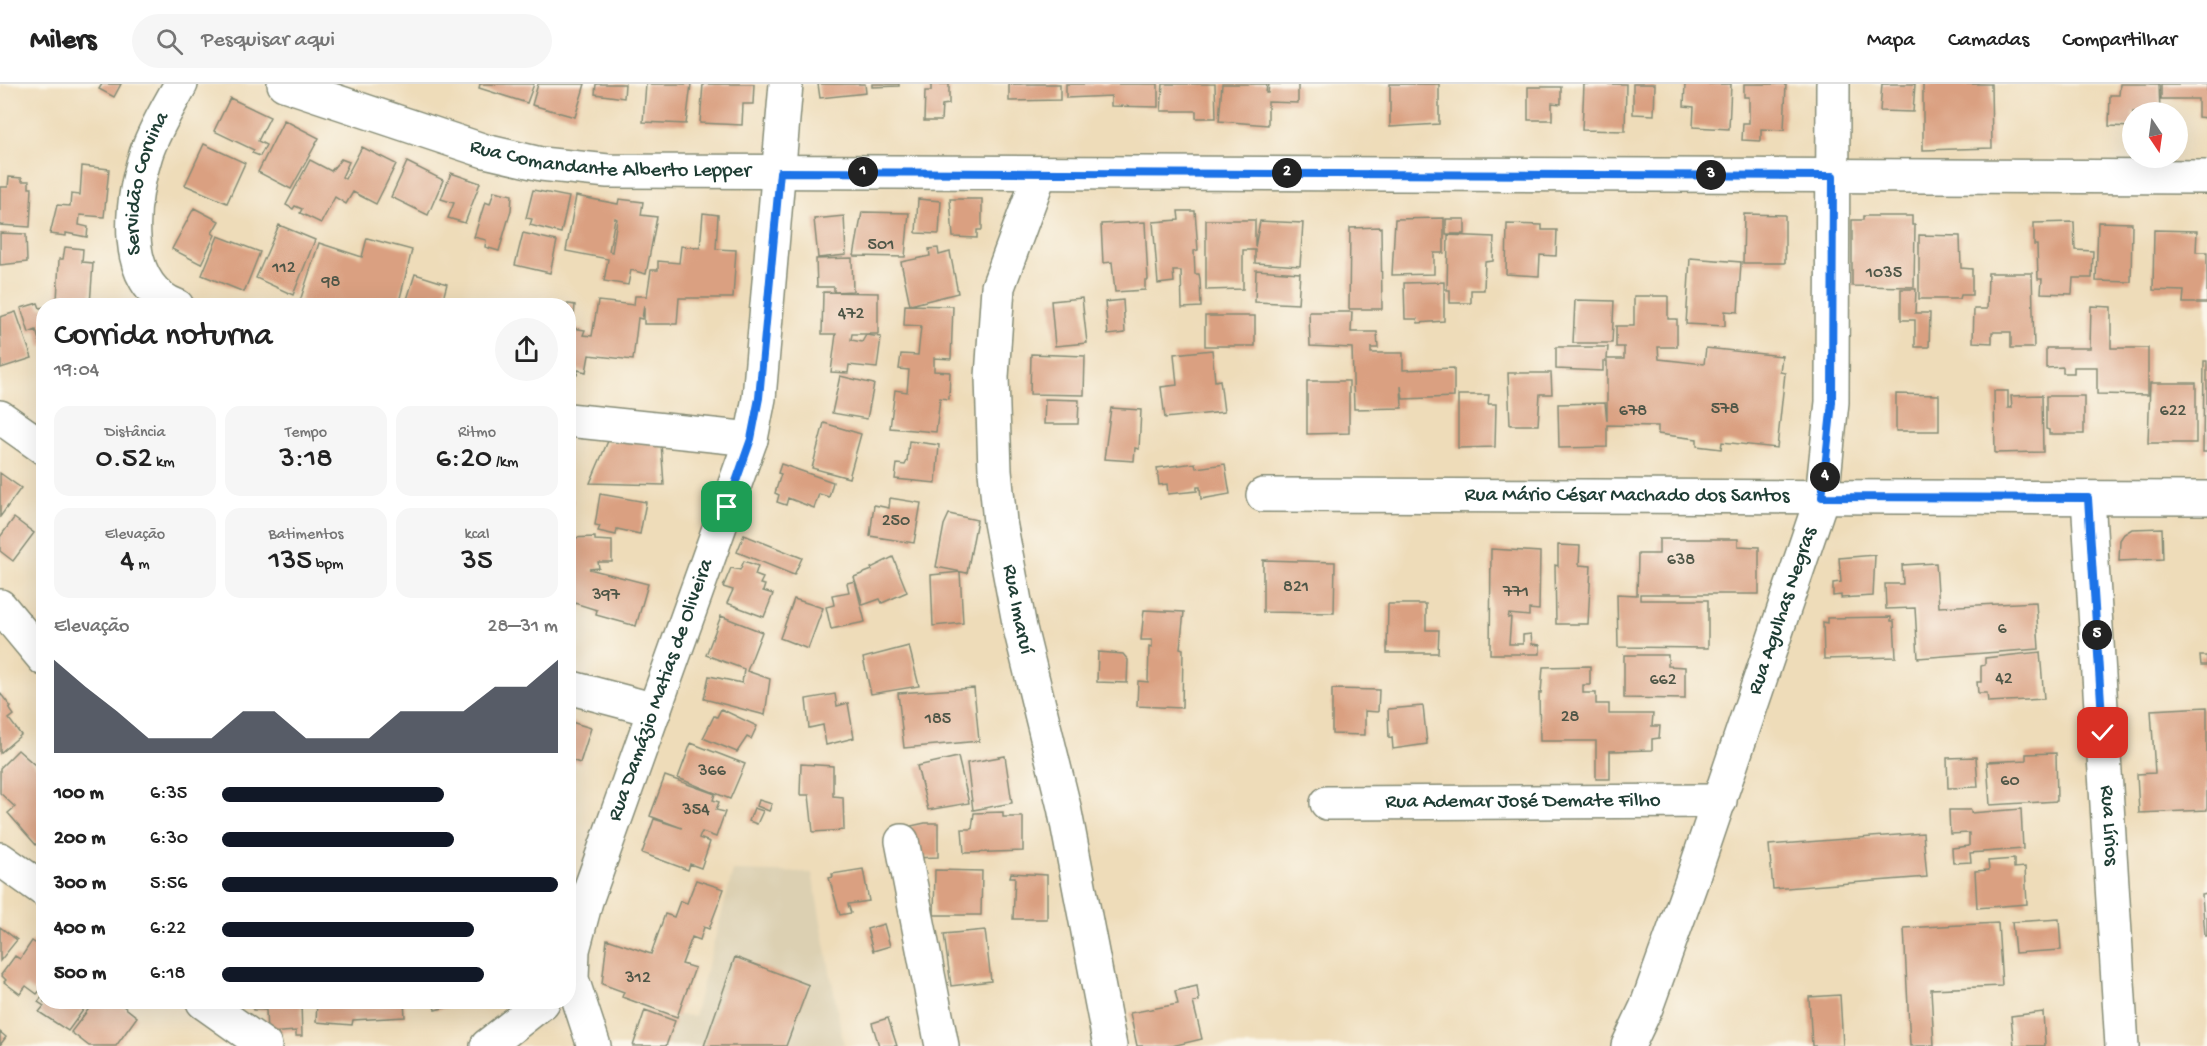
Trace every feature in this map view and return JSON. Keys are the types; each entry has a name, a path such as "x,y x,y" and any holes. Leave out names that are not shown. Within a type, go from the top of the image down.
{"street":[{"name":"Servidão Corvina","path":"161,298 150,290 140,269 133,230 136,194 146,153 181,84"},
{"name":"Rua Comandante Alberto Lepper","path":"284,84 331,92 484,151 540,164 608,171 2207,177"},
{"name":"Rua Damázio Matias de Oliveira","path":"576,919 578,899 655,710 751,439 759,398 786,84"},
{"name":"Rua Agulhas Negras","path":"1628,1046 1646,1008 1720,801 1822,497 1832,402 1833,84"},
{"name":"Rua Imaruí","path":"1040,172 998,287 992,377 995,471 1000,522 1020,628 1064,807 1110,1046"},
{"path":"0,417 36,442"},
{"path":"576,421 751,439"},
{"name":"Rua Mário César Machado dos Santos","path":"1263,495 2207,498"},
{"name":"Rua Lírios","path":"2088,498 2122,1046"},
{"path":"0,606 36,649"},
{"path":"576,689 655,710"},
{"name":"Rua Ademar José Demate Filho","path":"1327,803 1720,801"},
{"path":"902,841 942,1046"},
{"path":"0,859 36,884"},
{"name":"Rua Damázio Matias de Oliveira","path":"576,997 594,1046"},
{"path":"213,1009 265,1046"},
{"path":"488,1046 534,1009"}],"shaded area":[{"path":"733,871 812,873 844,1046 665,1046 675,1015 694,1016"}],"building":[{"path":"102,84 121,84 114,97 99,89"},
{"path":"480,84 534,84 527,103 479,88"},
{"path":"538,84 585,84 575,117 532,105"},
{"path":"596,84 625,84 624,98 595,94"},
{"path":"646,84 691,84 686,124 643,122"},
{"path":"703,84 754,84 753,104 743,104 742,125 700,123"},
{"path":"818,84 865,84 866,93 820,98"},
{"path":"872,84 899,84 899,86 872,87"},
{"path":"931,84 949,84 949,104 942,105 941,121 924,121 925,91 931,91"},
{"path":"1009,84 1060,84 1060,100 1009,101"},
{"path":"1066,84 1158,84 1158,107 1111,106 1111,96 1066,98"},
{"path":"1163,84 1215,84 1216,118 1196,118 1196,111 1161,111"},
{"path":"1222,84 1267,84 1266,93 1268,93 1269,84 1298,84 1298,103 1268,102 1268,125 1219,121"},
{"path":"1390,84 1439,84 1439,124 1390,127"},
{"path":"1584,84 1626,84 1625,131 1582,130"},
{"path":"1633,84 1655,84 1654,115 1633,114"},
{"path":"1685,84 1731,84 1729,129 1693,127 1694,107 1684,106"},
{"path":"1744,84 1786,84 1784,130 1761,129 1761,141 1742,140 1743,123 1749,123 1749,97 1744,97"},
{"path":"1882,84 1915,84 1913,112 1880,111"},
{"path":"1923,84 1991,84 1992,148 1923,150"},
{"path":"2120,84 2159,84 2160,102 2122,102 2122,127 2109,126 2110,95 2119,95"},
{"path":"2161,84 2207,84 2207,118 2198,117 2198,99 2161,99"},
{"path":"1528,87 1561,87 1561,104 1552,103 1552,120 1528,120"},
{"path":"230,98 270,117 258,141 266,145 260,156 252,153 254,150 214,131"},
{"path":"284,120 319,138 291,189 258,172"},
{"path":"204,144 245,163 227,203 185,185"},
{"path":"362,147 396,164 376,204 353,192 346,204 335,197 321,223 300,213 302,209 295,206 293,209 286,205 310,160 331,171 341,159 349,162 342,177 345,179"},
{"path":"407,162 443,180 428,215 391,197"},
{"path":"82,166 109,169 104,217 80,215 79,225 88,227 87,237 66,233 66,236 50,234 57,205 70,206 71,194 80,195"},
{"path":"451,173 480,183 465,223 448,218 454,203 441,199"},
{"path":"9,177 29,181 29,188 32,188 30,227 0,225 0,187 8,187"},
{"path":"533,190 569,197 561,233 530,225 532,219 526,218"},
{"path":"494,191 512,195 511,210 499,251 485,247 486,240 474,237 485,202 490,204"},
{"path":"576,196 618,204 619,199 643,202 641,215 657,217 646,274 631,270 628,285 604,281 608,259 566,251","holes":["615,218 617,219 612,252 609,251"]},
{"path":"918,199 941,201 939,234 916,233"},
{"path":"950,199 982,199 982,230 977,230 977,238 953,237"},
{"path":"194,208 219,221 212,233 215,235 201,264 172,249"},
{"path":"1178,211 1195,211 1198,250 1194,251 1195,274 1199,274 1200,279 1201,307 1182,308 1181,271 1173,271 1174,282 1158,284 1153,222 1179,220"},
{"path":"862,212 909,213 905,257 854,256"},
{"path":"703,213 718,215 716,249 736,250 733,298 679,298 677,324 644,324 644,305 642,319 638,318 633,360 589,355 586,372 578,370 576,375 576,328 585,330 583,335 592,336 598,301 634,305 635,296 647,296 651,270 658,270 658,261 679,263 681,246 700,248"},
{"path":"1744,214 1785,215 1785,263 1743,263"},
{"path":"844,216 846,255 818,258 814,219"},
{"path":"1863,216 1912,216 1912,225 1915,225 1914,287 1852,286 1852,220 1863,220"},
{"path":"1444,218 1444,253 1434,253 1434,274 1392,275 1395,219"},
{"path":"1446,219 1465,219 1465,234 1446,234"},
{"path":"1206,220 1255,220 1255,247 1260,221 1303,223 1300,266 1255,263 1255,250 1243,250 1243,289 1206,290"},
{"path":"1145,222 1148,280 1145,280 1145,290 1115,292 1112,262 1103,263 1101,224"},
{"path":"2074,222 2075,250 2093,251 2092,278 2073,278 2072,294 2041,293 2042,279 2038,279 2034,223"},
{"path":"2098,222 2132,223 2131,282 2096,281"},
{"path":"1507,224 1542,225 1542,230 1557,230 1556,256 1540,255 1539,276 1506,274"},
{"path":"279,225 315,240 293,295 256,278"},
{"path":"1381,227 1382,309 1349,309 1350,228"},
{"path":"2154,230 2197,231 2196,252 2207,252 2207,303 2183,303 2184,291 2153,290"},
{"path":"0,233 26,234 27,262 0,265"},
{"path":"523,233 557,241 550,273 515,265"},
{"path":"1448,235 1494,237 1493,261 1485,262 1484,290 1471,290 1471,303 1450,303 1450,290 1447,290"},
{"path":"1919,235 1960,236 1961,268 1972,269 1972,295 1961,295 1960,299 1919,299"},
{"path":"218,236 260,252 244,292 202,275"},
{"path":"367,238 412,250 400,298 301,298 319,243 362,257"},
{"path":"65,247 83,249 82,262 93,263 90,298 57,298 59,259 63,259"},
{"path":"938,248 939,255 950,252 958,293 910,305 901,262 930,256 929,249"},
{"path":"852,258 853,291 834,292 834,287 817,287 816,259"},
{"path":"1690,258 1741,262 1738,312 1725,311 1725,326 1686,324"},
{"path":"1256,270 1300,273 1298,304 1255,302"},
{"path":"1988,273 2032,273 2034,348 2011,348 2011,332 1992,332 1992,343 1973,342 1974,309 1987,309"},
{"path":"415,274 447,284 443,298 408,298"},
{"path":"1444,282 1444,321 1418,323 1417,319 1405,319 1404,283"},
{"path":"1901,289 1916,289 1915,313 1930,313 1929,347 1915,347 1915,320 1901,320"},
{"path":"823,292 878,293 878,334 852,334 851,340 862,342 866,335 881,337 877,368 849,365 848,373 831,372 836,334 822,334"},
{"path":"1634,296 1668,296 1668,319 1677,319 1677,347 1658,347 1659,359 1704,364 1706,348 1782,356 1780,372 1785,373 1777,448 1722,442 1721,449 1697,446 1697,439 1658,434 1658,426 1607,425 1607,447 1559,448 1558,404 1605,403 1607,421 1607,361 1603,361 1603,371 1556,369 1556,347 1608,347 1607,359 1624,359 1624,347 1616,347 1616,326 1634,326"},
{"path":"1082,298 1087,343 1055,346 1051,301"},
{"path":"1123,300 1125,333 1108,335 1105,302"},
{"path":"1575,300 1614,301 1612,343 1573,343"},
{"path":"36,304 36,330 29,333 21,308"},
{"path":"905,305 953,306 951,359 934,358 934,371 950,372 949,399 940,398 936,432 890,428 895,390 907,392 909,370 899,369 901,354 918,355 921,326 904,325"},
{"path":"2091,306 2111,307 2111,348 2148,348 2148,395 2097,394 2097,367 2074,367 2074,373 2063,373 2063,367 2046,368 2046,348 2090,348"},
{"path":"16,312 32,358 1,368 0,317"},
{"path":"1309,312 1352,312 1351,332 1377,332 1378,348 1371,348 1371,353 1403,353 1403,370 1454,368 1454,397 1403,399 1401,386 1402,408 1354,409 1352,348 1310,346"},
{"path":"1205,316 1255,316 1255,346 1205,346"},
{"path":"1212,350 1215,381 1220,380 1224,412 1165,418 1161,387 1177,385 1174,354"},
{"path":"1031,354 1085,356 1084,395 1030,394"},
{"path":"2204,361 2207,361 2207,452 2203,452"},
{"path":"1508,373 1551,373 1552,394 1540,394 1538,425 1510,425"},
{"path":"840,376 874,384 867,419 832,413"},
{"path":"1307,381 1349,381 1349,433 1307,434"},
{"path":"2150,383 2196,383 2196,443 2148,443"},
{"path":"1994,391 2008,391 2008,408 2012,408 2011,396 2042,395 2043,452 1995,453"},
{"path":"1896,394 1939,395 1939,431 1896,431"},
{"path":"1458,395 1489,395 1488,404 1496,404 1495,447 1458,448"},
{"path":"2046,396 2084,396 2084,434 2049,434 2049,430 2046,429"},
{"path":"1045,399 1079,400 1078,424 1044,424"},
{"path":"1111,408 1141,410 1139,449 1135,448 1134,461 1104,459"},
{"path":"824,423 861,434 849,478 812,468"},
{"path":"608,441 661,443 664,485 590,483"},
{"path":"909,441 939,445 936,483 895,479 897,464 905,465 907,461"},
{"path":"1195,463 1196,468 1225,464 1230,494 1201,499 1200,487 1197,487 1197,491 1168,494 1167,484 1159,485 1157,468"},
{"path":"781,464 833,482 829,497 819,494 814,508 788,498 786,505 777,502 779,495 775,493 781,474 778,473"},
{"path":"0,473 21,488 0,517"},
{"path":"600,494 646,502 640,534 617,529 616,535 598,531 600,526 595,525"},
{"path":"890,498 921,503 914,543 870,536 874,505 889,508"},
{"path":"949,514 977,520 967,573 936,567 944,525"},
{"path":"14,518 34,533 13,561 0,551 0,537"},
{"path":"2162,528 2163,559 2119,561 2120,540 2124,534 2132,529"},
{"path":"744,535 802,558 794,575 737,552"},
{"path":"595,537 595,540 612,541 612,562 598,562 599,568 589,569 648,584 636,626 596,615 597,610 576,603 576,538"},
{"path":"1659,539 1738,539 1738,546 1759,547 1759,594 1640,594 1640,600 1708,600 1708,648 1618,647 1617,594 1637,595 1638,554 1659,554"},
{"path":"1558,545 1580,546 1579,565 1591,566 1588,624 1556,624 1555,565 1558,566"},
{"path":"1491,549 1540,552 1539,610 1529,609 1529,616 1509,614 1508,618 1511,617 1509,644 1523,644 1523,635 1531,634 1532,644 1540,645 1540,654 1490,654"},
{"path":"1875,555 1873,596 1841,598 1841,595 1833,596 1833,583 1841,582 1839,558"},
{"path":"893,557 907,592 882,603 880,599 863,605 854,577 872,570 871,568"},
{"path":"1263,560 1335,562 1334,613 1263,612"},
{"path":"744,561 758,566 755,575 763,578 760,584 765,585 763,591 773,594 764,617 727,603 733,590 723,587 731,568 740,570"},
{"path":"1936,563 1939,607 2036,602 2039,649 1918,658 1915,608 1886,609 1885,584 1903,584 1902,565"},
{"path":"960,572 963,623 933,626 931,575"},
{"path":"855,581 865,622 831,629 826,607 834,605 832,595 849,592 847,583"},
{"path":"794,599 823,608 808,649 780,638"},
{"path":"1388,604 1426,604 1426,630 1439,630 1438,653 1387,653"},
{"path":"1144,610 1184,612 1180,648 1183,649 1182,708 1137,706 1138,681 1148,682 1149,647 1152,648 1152,640 1141,640"},
{"path":"721,616 762,632 747,671 770,679 765,715 704,699 709,676 742,683 744,669 706,655"},
{"path":"1891,617 1891,621 1894,621 1896,657 1824,659 1823,622 1827,623 1827,618"},
{"path":"909,646 919,686 871,694 863,658"},
{"path":"1098,652 1123,654 1128,660 1127,683 1097,682"},
{"path":"2040,652 2044,699 1988,702 1987,693 1978,693 1977,682 1981,682 1981,666 1985,665 1985,658"},
{"path":"1624,655 1668,655 1668,666 1685,667 1685,699 1624,698"},
{"path":"2200,656 2207,656 2207,665 2201,665"},
{"path":"1590,666 1590,685 1583,685 1583,693 1596,693 1596,704 1609,704 1609,714 1653,714 1652,726 1660,726 1659,738 1652,739 1652,750 1610,751 1610,779 1596,779 1596,741 1540,741 1539,693 1541,693 1543,667"},
{"path":"974,688 979,741 904,748 898,693"},
{"path":"1332,689 1379,690 1378,712 1365,711 1365,735 1332,734"},
{"path":"0,693 14,715 9,719 21,735 0,753"},
{"path":"835,694 837,706 848,703 854,738 826,745 823,725 809,728 806,699"},
{"path":"1423,706 1427,744 1393,749 1392,737 1389,738 1388,709"},
{"path":"2207,707 2207,810 2139,813 2137,774 2155,773 2151,710"},
{"path":"721,709 757,726 751,739 747,737 737,752 703,738 714,716 717,717"},
{"path":"576,723 591,728 580,763 576,762"},
{"path":"691,743 745,764 730,799 678,778"},
{"path":"18,750 36,766 36,845 8,813 15,807 0,793 0,768"},
{"path":"2056,753 2057,801 1990,805 1987,762 2026,760 2026,754"},
{"path":"1005,756 1012,803 973,810 967,763"},
{"path":"958,757 969,803 928,810 917,766"},
{"path":"1976,757 1978,787 1948,788 1947,758"},
{"path":"801,764 833,766 833,796 843,797 844,830 813,832 809,795 800,795"},
{"path":"665,776 715,794 713,800 719,802 716,810 725,812 716,837 702,832 700,835 699,838 710,842 701,868 690,864 688,870 642,853 654,819 682,828 650,816"},
{"path":"759,800 772,804 769,811 757,806"},
{"path":"754,808 763,811 757,824 749,821"},
{"path":"2021,809 2023,849 1970,853 1971,862 1953,863 1952,848 1969,846 1969,833 1950,834 1949,810 1971,810 1971,813"},
{"path":"1003,812 1003,817 1023,817 1023,851 964,853 962,829 972,829 974,813"},
{"path":"938,823 938,857 914,858 911,826"},
{"path":"1923,833 1927,877 1773,889 1769,845"},
{"path":"2014,859 2014,868 2025,867 2027,904 1977,908 1975,871 1989,870 1988,861"},
{"path":"863,869 869,901 848,904 851,913 840,915 829,878 833,877 832,874"},
{"path":"935,870 982,871 981,915 934,915"},
{"path":"1011,873 1047,875 1047,919 1013,919 1015,877 1010,877"},
{"path":"696,880 724,889 709,929 704,927 700,940 692,937 682,964 695,968 677,1017 622,997 624,992 602,984 607,939 651,954 665,914 674,917 680,901 687,903"},
{"path":"2207,894 2207,936 2205,936 2202,895"},
{"path":"2059,919 2061,950 2015,953 2012,922"},
{"path":"1998,923 2002,986 1931,989 1934,1046 1910,1046 1904,928"},
{"path":"884,924 890,946 873,951 867,929"},
{"path":"0,927 17,940 0,961"},
{"path":"985,930 991,981 951,986 944,934"},
{"path":"32,941 36,944 36,993 26,986 20,994 4,982 6,980 1,975 15,956 20,959"},
{"path":"735,957 809,985 786,1046 704,1046"},
{"path":"1197,986 1199,1001 1193,1002 1202,1039 1172,1046 1137,1046 1130,1013 1178,1004 1175,991"},
{"path":"1840,995 1843,1046 1812,1046 1809,997"},
{"path":"42,1009 84,1009 68,1031 39,1012"},
{"path":"89,1009 127,1009 137,1017 116,1046 89,1046 71,1032"},
{"path":"301,1009 302,1036 296,1036 296,1031 267,1033 266,1010 253,1010"},
{"path":"317,1009 404,1009 405,1017 353,1020 352,1025 316,1022"},
{"path":"645,1010 675,1021 666,1046 633,1046"},
{"path":"2043,1012 2045,1046 2014,1046 2011,1016"},
{"path":"888,1018 897,1046 879,1046 872,1023"},
{"path":"0,1032 6,1037 0,1045"}],"route":[{"path":"727,507 751,439 759,398 780,172 1833,176 1832,402 1830,445 1822,497 2088,498 2103,733"}]}
